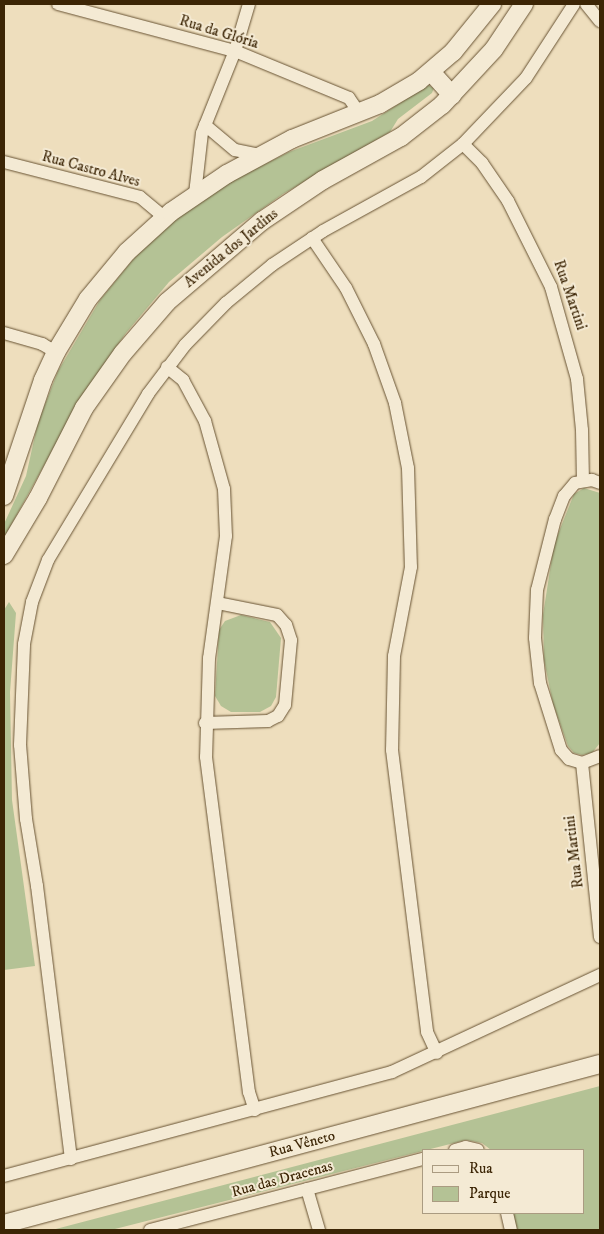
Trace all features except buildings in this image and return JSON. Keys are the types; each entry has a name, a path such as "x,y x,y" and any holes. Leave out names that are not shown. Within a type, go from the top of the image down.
{"street":[{"name":"Rua da Glória","path":"58,4 235,51 349,98 359,113"},
{"path":"195,194 205,125 235,51 249,4"},
{"path":"4,496 43,380 56,352 107,275 165,218 195,194 260,155 359,113 400,93 432,73 468,37 492,4"},
{"name":"Avenida dos Jardins","path":"4,554 38,498 84,408 123,352 167,302 262,221 323,180 401,136 452,95 494,49 524,4"},
{"path":"71,1159 22,785 20,704 24,644 32,602 48,560 166,368 226,303 312,238 398,191 463,144 526,78 574,4"},
{"path":"586,4 600,21"},
{"path":"432,73 452,95"},
{"path":"205,125 235,150 260,155"},
{"name":"Rua Martini","path":"463,144 482,163 508,201 551,287 577,379 582,430 583,480"},
{"name":"Rua Castro Alves","path":"4,162 140,197 165,218"},
{"path":"312,238 346,288 374,344 395,403 408,468 411,567 394,656 392,750 427,1032 437,1053"},
{"path":"4,333 42,344 56,352"},
{"path":"166,368 183,380 195,400 220,466 226,536 209,658 205,722 210,791 249,1092 256,1110"},
{"path":"600,483 583,480 568,489 554,519 541,566 535,614 540,683 552,728 565,755 582,763 600,756"},
{"path":"205,722 268,721 278,716 285,705 291,640 286,624 277,615 218,603"},
{"name":"Rua Martini","path":"582,763 600,937"},
{"path":"4,1176 392,1072 437,1053 600,975"},
{"name":"Rua Vêneto","path":"4,1224 600,1064"},
{"name":"Rua das Dracenas","path":"150,1230 422,1159"},
{"path":"307,1189 319,1230"},
{"path":"507,1214 512,1230"}],"green space":[{"path":"428,85 434,88 432,93 398,119 390,132 283,194 222,237 169,282 126,333 84,393 4,538 4,524 26,476 38,422 58,371 100,300 135,257 181,215 233,180 289,152 372,121"},
{"path":"584,488 600,493 600,743 592,753 582,755 574,753 568,746 553,704 544,660 543,615 554,544 574,494"},
{"path":"9,602 16,613 10,692 12,800 35,966 4,970 4,610"},
{"path":"241,615 270,622 281,638 276,697 271,706 260,712 231,712 221,706 215,696 219,630 225,621"},
{"path":"600,1086 600,1230 516,1230 512,1214 584,1214 584,1149 490,1149 482,1143 466,1140 430,1149 422,1149 422,1151 111,1230 52,1230"}]}
